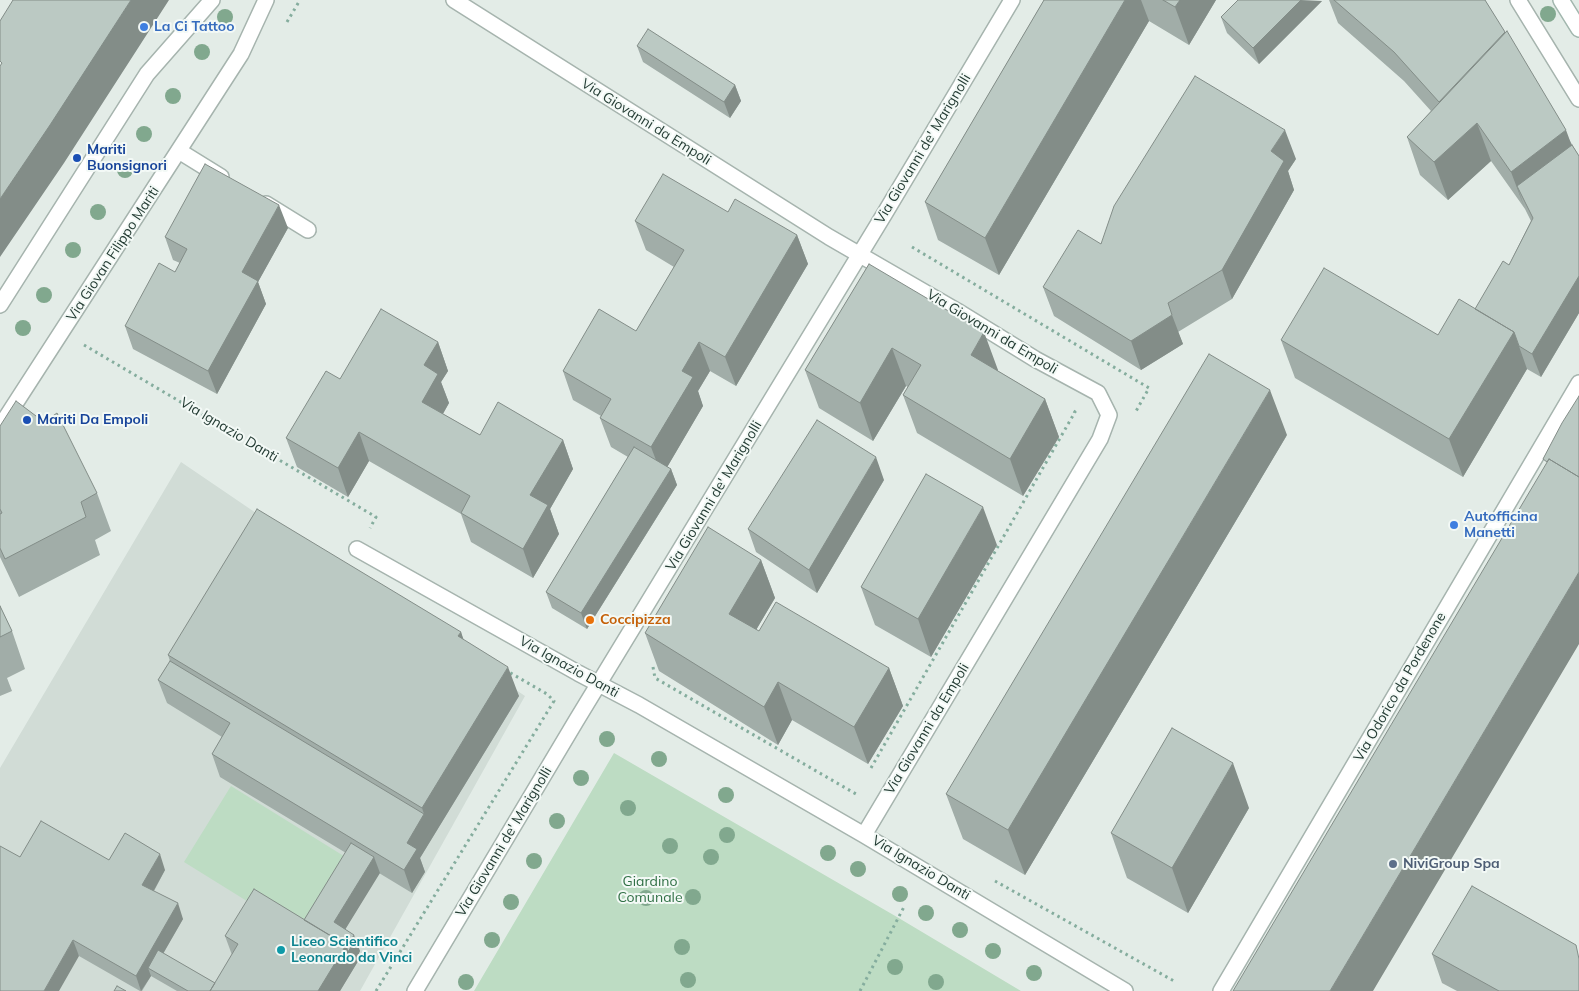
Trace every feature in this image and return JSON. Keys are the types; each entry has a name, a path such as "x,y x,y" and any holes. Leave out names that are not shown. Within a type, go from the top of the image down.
{"street":[{"path":"0,305 147,74 212,0"},
{"name":"Via Giovan Filippo Mariti","path":"0,428 241,54 266,0"},
{"name":"Via Giovanni da Empoli","path":"454,0 820,232 957,311 1035,359 1098,393 1108,415 1100,439 864,834"},
{"name":"Via Giovanni de' Marignolli","path":"414,991 576,721 886,213 1012,0"},
{"path":"1518,0 1579,99"},
{"path":"1561,0 1579,29"},
{"path":"179,151 231,183"},
{"path":"257,199 308,230"},
{"name":"Via Odorico da Pordenone","path":"1222,991 1579,383"},
{"name":"Via Ignazio Danti","path":"357,549 864,834 1125,991"}],"path":[{"path":"912,247 1149,388 1134,414"},
{"name":"Via Ignazio Danti","path":"62,332 376,517 357,549"},
{"path":"871,768 1075,412 1068,408"},
{"path":"653,667 655,678 856,794 861,786"},
{"path":"376,991 554,700 547,694 504,670"},
{"path":"991,878 1174,981"},
{"path":"860,991 905,905"}],"shaded area":[{"path":"181,462 525,696 360,991 0,991 0,768"}],"green space":[{"name":"Giardino Comunale","path":"614,753 897,917 1021,991 474,991"},
{"path":"231,786 347,858 300,934 184,862"}],"building":[{"path":"13,0 131,0 0,199 0,66 2,63 0,61 0,21"},
{"path":"1044,0 1125,0 985,238 925,202"},
{"path":"1163,0 1180,0 1175,7"},
{"path":"1238,0 1301,0 1253,48 1221,17"},
{"path":"1334,0 1485,0 1505,32 1439,102 1394,52"},
{"path":"648,29 735,85 724,102 637,46"},
{"path":"1507,31 1566,130 1511,172 1477,123 1434,162 1407,137"},
{"path":"1195,76 1285,130 1271,151 1284,161 1222,270 1168,303 1172,315 1131,341 1043,287 1078,230 1101,244 1114,206"},
{"path":"1572,145 1579,156 1579,276 1532,354 1519,346 1514,332 1475,309 1503,261 1509,265 1533,218 1517,186"},
{"path":"205,164 279,205 242,272 258,281 208,371 125,326 159,263 175,272 187,249 165,237"},
{"path":"663,174 728,212 735,199 797,235 725,357 699,342 682,371 693,377 651,447 600,418 611,399 563,371 599,309 636,331 684,250 635,221"},
{"path":"869,264 984,332 971,355 1045,399 1010,459 903,395 921,365 892,348 860,403 805,370"},
{"path":"1324,268 1438,335 1459,299 1514,332 1449,439 1281,340"},
{"path":"381,309 438,342 424,365 438,374 422,402 480,435 498,402 563,440 530,495 548,505 523,549 461,513 470,496 359,432 338,468 286,438 326,371 340,379"},
{"path":"1209,354 1270,390 1008,830 946,794"},
{"path":"1579,396 1579,477 1549,459 1547,462 1543,459"},
{"path":"16,401 44,422 57,413 97,493 81,502 86,517 5,559 0,548 0,514 2,513 0,509 0,426"},
{"path":"817,420 876,457 809,570 748,529"},
{"path":"634,447 671,469 581,613 546,592"},
{"path":"1549,459 1579,477 1579,572 1330,991 1233,991"},
{"path":"926,474 983,507 918,619 861,587"},
{"path":"257,509 461,632 458,636 508,667 422,808 168,655"},
{"path":"708,527 761,560 729,614 759,631 776,602 889,668 854,727 778,682 764,707 645,633"},
{"path":"0,606 12,631 0,637"},
{"path":"170,661 424,814 407,843 417,849 404,870 212,754 230,723 158,680"},
{"path":"1172,728 1233,763 1172,868 1111,833"},
{"path":"41,821 109,860 125,833 160,854 142,885 178,903 136,976 73,940 44,991 0,991 0,846 20,857"},
{"path":"351,843 374,857 334,922 354,935 351,940 354,942 348,952 346,945 304,920"},
{"path":"1472,886 1576,945 1579,959 1579,991 1499,991 1432,954"},
{"name":"Liceo Scientifico Leonardo da Vinci","path":"254,889 346,945 318,991 210,991 238,944 225,936"},
{"path":"158,950 215,983 210,991 188,991 148,968"},
{"path":"117,986 126,991 114,991"}],"place":[{"name":"La Ci Tattoo","path":"144,27"},
{"name":"Mariti Buonsignori","path":"77,158"},
{"name":"Mariti Da Empoli","path":"27,420"},
{"name":"Autofficina Manetti","path":"1454,525"},
{"name":"Coccipizza","path":"590,620"},
{"name":"NiviGroup Spa","path":"1393,864"},
{"name":"Liceo Scientifico Leonardo da Vinci","path":"281,950"}]}
